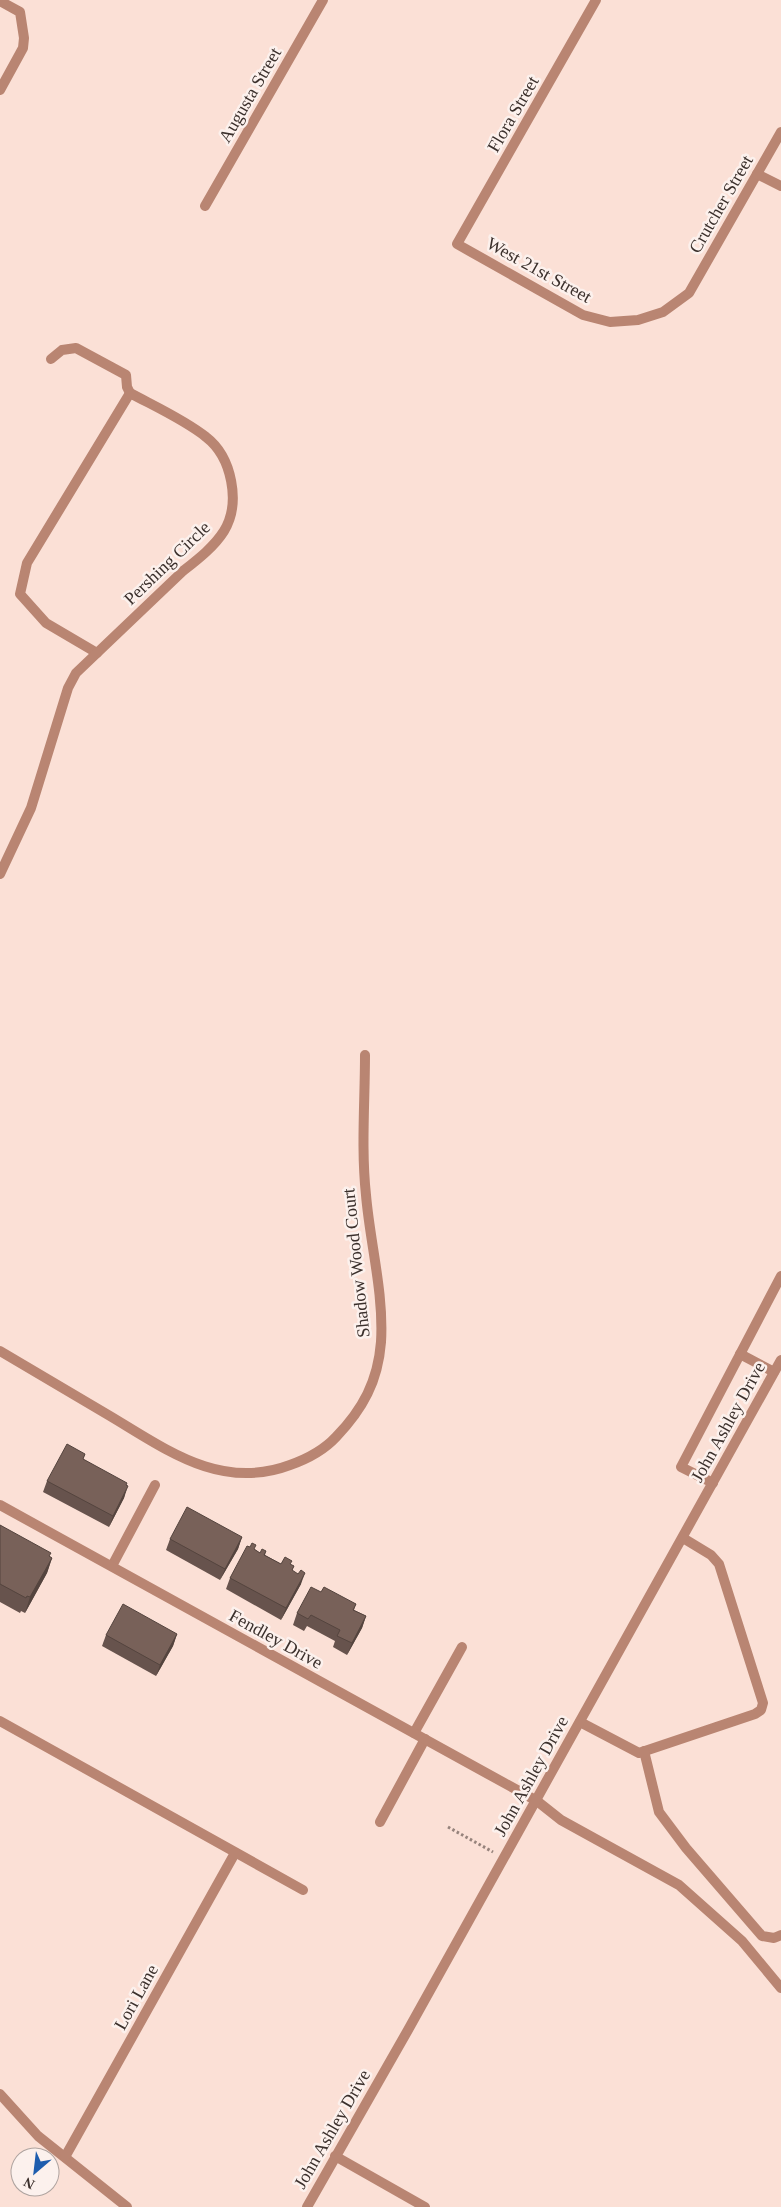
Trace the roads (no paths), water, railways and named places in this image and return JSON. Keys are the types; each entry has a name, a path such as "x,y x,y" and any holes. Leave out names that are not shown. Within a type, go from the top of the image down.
{"street":[{"name":"Augusta Street","path":"205,206 323,0"},
{"name":"Flora Street","path":"457,244 596,0"},
{"path":"0,1 20,12 24,38 23,48 0,90"},
{"name":"Crutcher Street","path":"689,293 781,132"},
{"path":"757,174 781,186"},
{"name":"West 21st Street","path":"457,244 583,315 610,322 638,320 663,312 689,293"},
{"path":"51,360 62,350 76,348 126,376 127,387 130,393 27,563 20,594 46,623 97,654"},
{"name":"Pershing Circle","path":"0,874 31,808 68,688 76,673 183,571 201,557 223,532 232,507 231,480 221,454 207,438 130,393"},
{"name":"Shadow Wood Court","path":"0,1351 173,1454 204,1468 230,1473 259,1473 283,1468 303,1460 332,1441 363,1406 373,1382 379,1360 381,1340 380,1307 366,1196 364,1164 365,1055"},
{"path":"713,1483 681,1467 781,1276"},
{"path":"740,1354 774,1372"},
{"name":"John Ashley Drive","path":"307,2207 536,1801 781,1360"},
{"path":"112,1566 155,1485"},
{"name":"Fendley Drive","path":"0,1505 536,1801 561,1820 679,1885 742,1941 781,1988"},
{"path":"580,1722 639,1753 755,1714 761,1710 763,1703 720,1564 711,1555 682,1538"},
{"path":"414,1733 462,1647"},
{"path":"0,1721 303,1890"},
{"path":"380,1822 425,1739"},
{"path":"644,1751 659,1812 686,1848 762,1936 774,1938 781,1935"},
{"name":"Lori Lane","path":"65,2157 235,1853"},
{"path":"0,2094 38,2136 128,2207"},
{"path":"335,2156 425,2207"}]}
